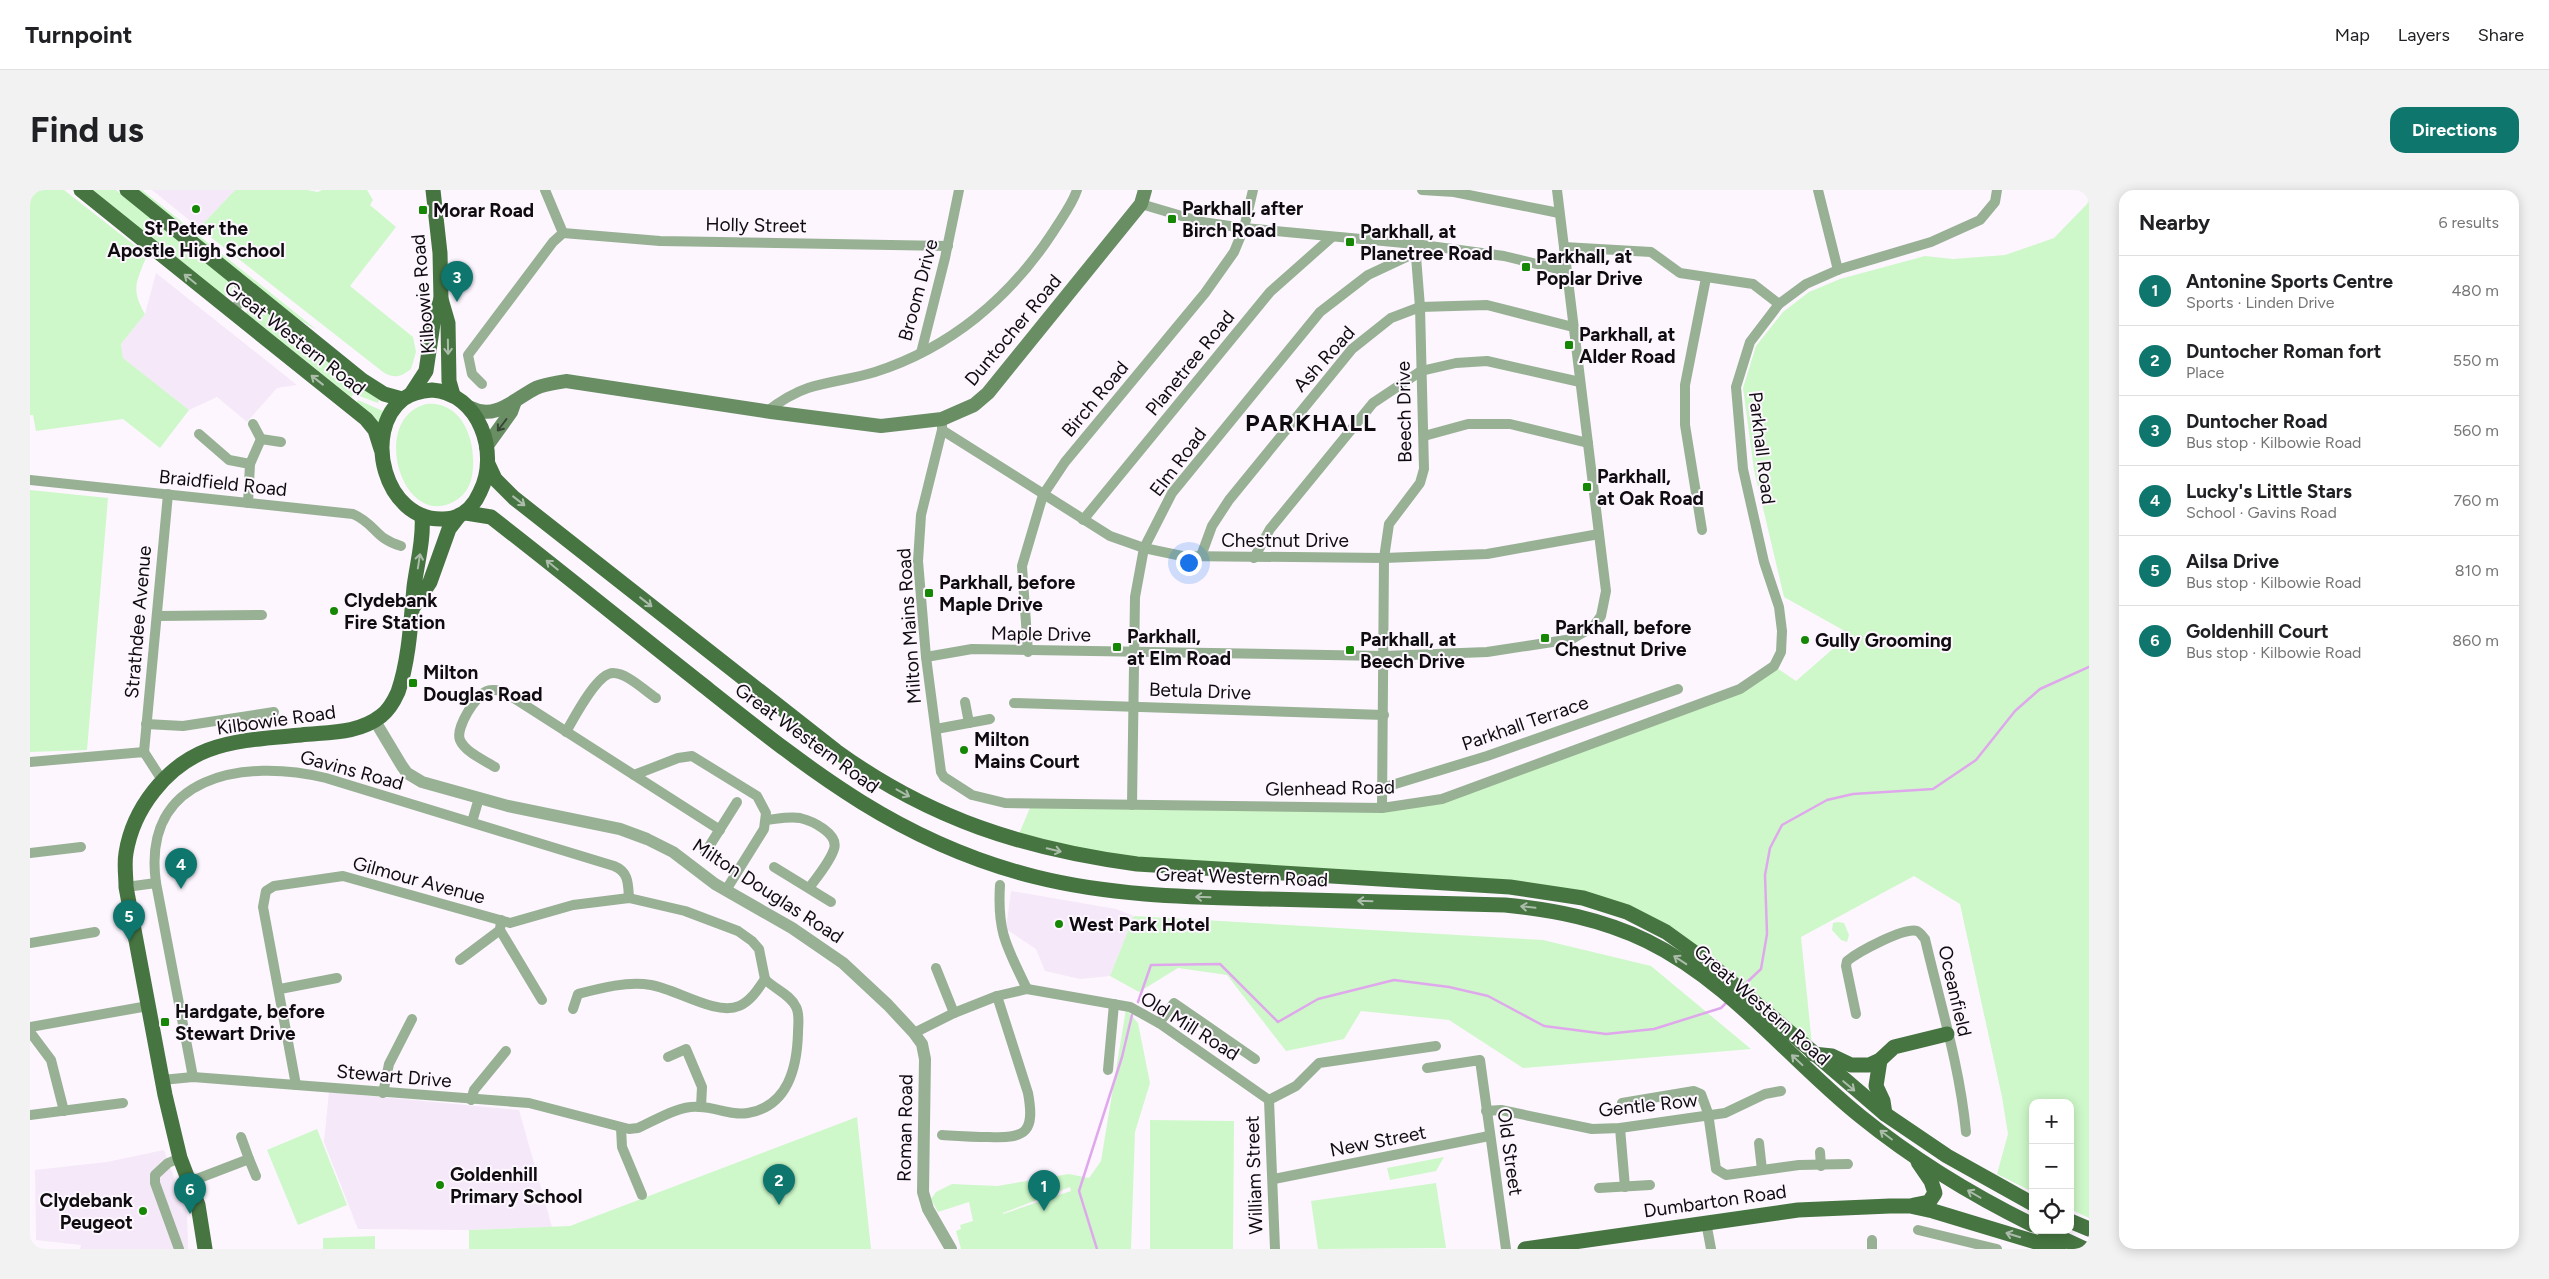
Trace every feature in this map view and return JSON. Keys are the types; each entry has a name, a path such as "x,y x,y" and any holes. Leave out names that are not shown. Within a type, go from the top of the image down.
{"main road":[{"name":"Great Western Road","path":"81,190 366,419 375,430 382,449"},
{"name":"Great Western Road","path":"127,190 362,380 384,394 407,397"},
{"name":"Kilbowie Road","path":"434,190 440,253 441,299 448,324 449,381 453,395"},
{"name":"Duntocher Road","path":"471,408 477,411 488,412 515,402 537,388 566,381 766,412 881,426 942,425 974,406 988,393 1143,197"},
{"path":"407,397 432,390 453,395 471,408 479,424 486,447 488,464 480,494 463,514 440,519 422,516 406,506 394,493 386,476 382,449 389,420 426,371 433,324 441,299"},
{"name":"Duntocher Road","path":"486,447 511,412 515,402"},
{"name":"Great Western Road","path":"488,464 495,479 512,496 838,753 890,786 950,816 1016,841 1068,854 1138,864 1501,886 1561,893 1604,904 1646,920 1686,945 1723,984 1860,1116 1912,1154 1961,1186 2029,1223"},
{"name":"Great Western Road","path":"463,514 492,517 823,779 894,823 959,853 1035,877 1123,892 1168,896 1505,905 1550,910 1598,922 1648,942 1723,984"},
{"name":"Kilbowie Road","path":"414,606 430,582 449,529 463,514"},
{"name":"Kilbowie Road","path":"205,1249 198,1205 180,1158 162,1080 126,887 126,852 132,832 149,797 162,780 190,758 207,750 230,743 340,732 364,726 375,721 390,708 397,694 414,606 414,589 423,532 422,516"},
{"name":"Great Western Road","path":"1751,1009 1813,1054 1885,1114 1947,1156 2029,1202"},
{"path":"1813,1054 1832,1056 1851,1065 1859,1066 1880,1060 1894,1047 1947,1034"},
{"path":"1880,1060 1876,1086 1883,1101 1885,1114"},
{"path":"1910,1206 1929,1202 1935,1196 1931,1181 1912,1154"},
{"name":"Dumbarton Road","path":"1525,1249 1798,1210 1860,1206 1910,1206"},
{"path":"1910,1206 1933,1211 2059,1249"},
{"path":"2074,1223 2089,1229"},
{"path":"2053,1234 2085,1249"},
{"path":"2070,1249 2085,1249"}],"street":[{"path":"482,384 472,374 468,355 557,236 563,233 545,190"},
{"name":"Broom Drive","path":"766,412 783,400 808,388 874,372 921,353 948,246 959,190"},
{"path":"921,353 963,330 1004,293 1040,252 1078,190"},
{"name":"Birch Road","path":"1028,652 1022,566 1043,496 1065,462 1205,294 1234,252 1244,228 1253,190"},
{"path":"1422,190 1454,192 1559,213"},
{"name":"Maple Drive","path":"926,657 972,649 1028,652 1384,656 1487,652 1572,639 1592,627 1601,616 1606,591 1557,190"},
{"path":"1818,190 1838,270"},
{"name":"Parkhall Road","path":"1740,689 1774,666 1781,652 1782,631 1779,608 1764,562 1743,469 1736,387 1750,342 1779,304 1806,284 1838,270 1932,242 1980,220 1995,202 1997,190"},
{"path":"1143,197 1202,222 1415,248 1504,256 1566,271"},
{"name":"Holly Street","path":"563,233 660,241 948,246"},
{"name":"Planetree Road","path":"1083,520 1270,292 1332,237"},
{"path":"1564,247 1651,252 1680,273 1753,284 1779,304"},
{"name":"Beech Drive","path":"1382,808 1384,558 1389,524 1420,483 1424,469 1420,307 1415,248"},
{"name":"Elm Road","path":"1132,805 1135,596 1144,548 1172,493 1320,312 1368,276 1415,248"},
{"path":"1702,530 1685,425 1685,385 1706,278"},
{"path":"232,313 249,289"},
{"name":"Ash Road","path":"1201,556 1212,526 1229,500 1352,349 1390,318 1420,307 1487,305 1573,327"},
{"path":"1254,558 1270,529 1372,403 1421,371 1456,363 1487,361 1580,382"},
{"path":"253,424 261,439"},
{"path":"1424,436 1468,424 1510,424 1588,443"},
{"name":"Chestnut Drive","path":"942,425 1043,496 1110,536 1144,548 1182,556 1384,558 1487,554 1600,534"},
{"name":"Milton Mains Road","path":"941,772 926,657 918,561 921,515 942,425"},
{"path":"199,434 228,460 250,464"},
{"path":"261,439 281,442"},
{"path":"248,503 250,464 261,439"},
{"name":"Braidfield Road","path":"30,480 353,514 367,520 386,542 401,546"},
{"name":"Strathdee Avenue","path":"144,752 168,494"},
{"path":"157,616 262,615"},
{"path":"566,732 598,681 607,674 613,673 625,677 656,698"},
{"name":"Parkhall Terrace","path":"1382,788 1487,756 1678,689"},
{"name":"Glenhead Road","path":"941,772 944,777 972,795 1005,803 1382,808 1442,798 1740,689"},
{"path":"494,766 467,749 459,739 460,725 486,691 503,691 720,830"},
{"path":"965,702 969,722"},
{"name":"Betula Drive","path":"1014,703 1384,715"},
{"path":"146,724 183,726 274,712"},
{"path":"936,729 990,719"},
{"name":"Milton Douglas Road","path":"375,721 407,773 436,787 531,811 602,824 633,834 673,852 726,890 824,948 859,977 914,1032"},
{"path":"30,762 144,752 162,780"},
{"path":"634,775 678,758 697,757 757,796 763,804 766,820 759,839 726,890"},
{"name":"Gavins Road","path":"193,1077 156,883 154,851 156,838 171,809 187,792 201,784 244,772 271,770 311,774 619,868 627,876 629,898"},
{"path":"472,822 479,798"},
{"path":"705,853 737,802"},
{"path":"766,820 792,818 807,820 830,834 834,839 834,850 809,888"},
{"path":"30,853 81,848"},
{"path":"774,867 831,902"},
{"name":"Gilmour Avenue","path":"296,1085 263,901 266,891 274,886 343,876 498,923 515,922 573,905 629,898 685,910 738,930 752,941 759,950 765,979"},
{"path":"126,887 156,883"},
{"path":"1000,885 998,914 1003,938 1027,989"},
{"path":"460,960 498,923 542,1000"},
{"name":"Oceanfield","path":"1856,1014 1846,966 1847,961 1887,939 1910,931 1917,931 1925,940 1964,1108 1966,1132"},
{"path":"30,943 95,932"},
{"path":"936,968 954,1013"},
{"path":"280,989 337,978"},
{"path":"573,1009 578,994 602,988 648,984 665,988 712,1006 728,1009 739,1006 751,998 765,979"},
{"name":"Stewart Drive","path":"162,1080 193,1077 529,1103 621,1128 638,1128 684,1109 701,1106 737,1114 758,1111 782,1095 792,1078 797,1050 798,1012 792,1002 765,979"},
{"name":"Old Mill Road","path":"914,1032 954,1013 997,996 1027,989 1130,1007 1159,1023 1269,1100"},
{"path":"942,1135 1011,1138 1022,1134 1028,1126 1030,1106 1028,1093 997,996"},
{"path":"1159,1023 1174,1003 1255,1059"},
{"path":"1108,1070 1114,1004"},
{"path":"30,1027 148,1006"},
{"path":"383,1093 389,1064 412,1019"},
{"path":"30,1032 51,1060 64,1111"},
{"name":"Roman Road","path":"914,1032 922,1044 925,1060 922,1192 928,1209 951,1249"},
{"path":"1269,1100 1296,1086 1319,1063 1436,1046"},
{"path":"668,1057 686,1049 702,1087 701,1106"},
{"path":"472,1100 474,1090 506,1051"},
{"name":"Old Street","path":"1427,1068 1480,1060 1506,1249"},
{"path":"1622,1103 1694,1091 1704,1099 1709,1117 1716,1169 1726,1175 1799,1165 1848,1164"},
{"name":"Gentle Row","path":"1486,1111 1501,1110 1592,1129 1620,1128 1709,1117 1725,1113 1765,1094 1782,1091"},
{"name":"William Street","path":"1269,1100 1274,1179 1275,1249"},
{"path":"30,1115 123,1102"},
{"path":"621,1128 622,1147 642,1195"},
{"path":"1620,1128 1625,1186"},
{"path":"241,1136 256,1176"},
{"name":"New Street","path":"1274,1179 1489,1136"},
{"path":"1759,1143 1762,1170"},
{"path":"1820,1152 1821,1166"},
{"path":"180,1158 168,1163 155,1175 155,1183 180,1249"},
{"path":"189,1182 249,1159"},
{"path":"1599,1188 1650,1185"},
{"path":"1706,1222 1711,1249"},
{"path":"1918,1230 1997,1249"}],"shaded area":[{"name":"St Peter the Apostle High School","path":"152,190 235,190 199,228"},
{"path":"156,273 297,385 277,388 247,422 217,397 189,410 123,358 121,344 145,314"},
{"path":"1011,891 1116,909 1134,916 1110,976 1080,979 1045,971 1036,949 1006,929"},
{"name":"Goldenhill Primary School","path":"329,1092 519,1110 552,1227 469,1230 358,1229 324,1142"},
{"path":"164,1150 187,1214 188,1249 80,1249 81,1245 36,1240 35,1170 107,1162"}],"green space":[{"path":"30,190 64,190 147,255 138,278 136,291 145,314 121,344 123,358 189,410 160,448 123,419 36,431 33,415 30,415"},
{"path":"91,190 116,190 228,280 233,287 230,295 223,296"},
{"path":"137,190 142,190 317,330 298,319"},
{"path":"235,190 307,190 318,192 322,190 367,190 373,200 370,205 396,227 350,286 413,337 416,352 411,369 397,376 391,376 383,372 199,228"},
{"path":"2089,199 2089,1218 2074,1211 2074,1099 2029,1099 2029,1190 1997,1174 2008,1134 2002,1097 1960,904 1914,876 1801,937 1813,1054 1686,945 1583,898 1137,864 1016,841 1032,803 1382,808 1442,799 1740,689 1774,666 1796,681 1850,634 1784,597 1754,470 1743,388 1756,346 1783,312 1809,292 1840,279 1925,256 1953,259 2005,255 2054,238 2087,204"},
{"path":"256,304 379,400 378,403 354,394 351,397 246,313 250,305"},
{"path":"358,400 383,411 386,405 392,406 381,426 356,403"},
{"path":"426,404 448,408 457,415 468,433 473,456 471,479 468,488 462,496 453,502 435,506 419,500 407,487 399,469 396,449 399,429 409,414"},
{"path":"30,490 108,498 87,750 30,752"},
{"path":"1134,916 1543,940 1651,966 1751,1049 1523,1068 1449,1020 1361,1011 1344,1039 1286,1051 1227,975 1178,968 1139,992 1110,976"},
{"path":"1833,923 1844,923 1849,935 1847,942 1841,940 1832,930"},
{"path":"1126,1009 1138,1023 1150,1083 1135,1132 1131,1249 961,1249 956,1231 961,1229 960,1225 973,1221 969,1202 938,1212 931,1199 936,1192 952,1184 997,1186 1069,1174 1089,1178 1101,1161","holes":["1070,1187 1071,1191 1003,1214"]},
{"path":"857,1117 871,1249 469,1249 469,1230 570,1226"},
{"path":"1150,1120 1234,1121 1233,1249 1150,1249"},
{"path":"317,1129 347,1205 298,1225 267,1150"},
{"path":"1444,1157 1436,1171 1390,1180 1387,1168"},
{"path":"1436,1183 1446,1248 1318,1249 1311,1201"},
{"path":"375,1236 375,1249 323,1249 323,1238"}],"waterway":[{"path":"1744,985 1761,969 1767,934 1765,875 1770,848 1782,825 1827,800 1853,794 1933,789 1976,760 2015,711 2040,689 2089,667"},
{"path":"1138,1002 1151,965 1220,964 1278,1022 1318,999 1394,980 1449,987 1488,996 1544,1026 1606,1034 1654,1029 1721,1008 1728,1001"},
{"path":"1097,1249 1079,1191 1122,1057 1132,1015"}],"place":[{"name":"St Peter the Apostle High School","path":"196,209"},
{"name":"Morar Road","path":"423,210"},
{"name":"Parkhall, after Birch Road","path":"1172,219"},
{"name":"Parkhall, at Planetree Road","path":"1350,242"},
{"name":"Parkhall, at Poplar Drive","path":"1526,267"},
{"name":"Duntocher Road","path":"457,302"},
{"name":"Parkhall, at Alder Road","path":"1569,345"},
{"name":"Parkhall, at Oak Road","path":"1587,487"},
{"name":"Parkhall, before Maple Drive","path":"929,593"},
{"name":"Clydebank Fire Station","path":"334,611"},
{"name":"Parkhall, before Chestnut Drive","path":"1545,638"},
{"name":"Gully Grooming","path":"1805,640"},
{"name":"Parkhall, at Elm Road","path":"1117,647"},
{"name":"Parkhall, at Beech Drive","path":"1350,650"},
{"name":"Milton Douglas Road","path":"413,683"},
{"name":"Milton Mains Court","path":"964,750"},
{"name":"Lucky's Little Stars","path":"181,889"},
{"name":"West Park Hotel","path":"1059,924"},
{"name":"Ailsa Drive","path":"129,941"},
{"name":"Hardgate, before Stewart Drive","path":"165,1022"},
{"name":"Goldenhill Primary School","path":"440,1185"},
{"name":"Duntocher Roman fort","path":"779,1205"},
{"name":"Clydebank Peugeot","path":"143,1211"},
{"name":"Antonine Sports Centre","path":"1044,1211"},
{"name":"Goldenhill Court","path":"190,1214"}],"district":[{"name":"PARKHALL","path":"1311,422"}]}
